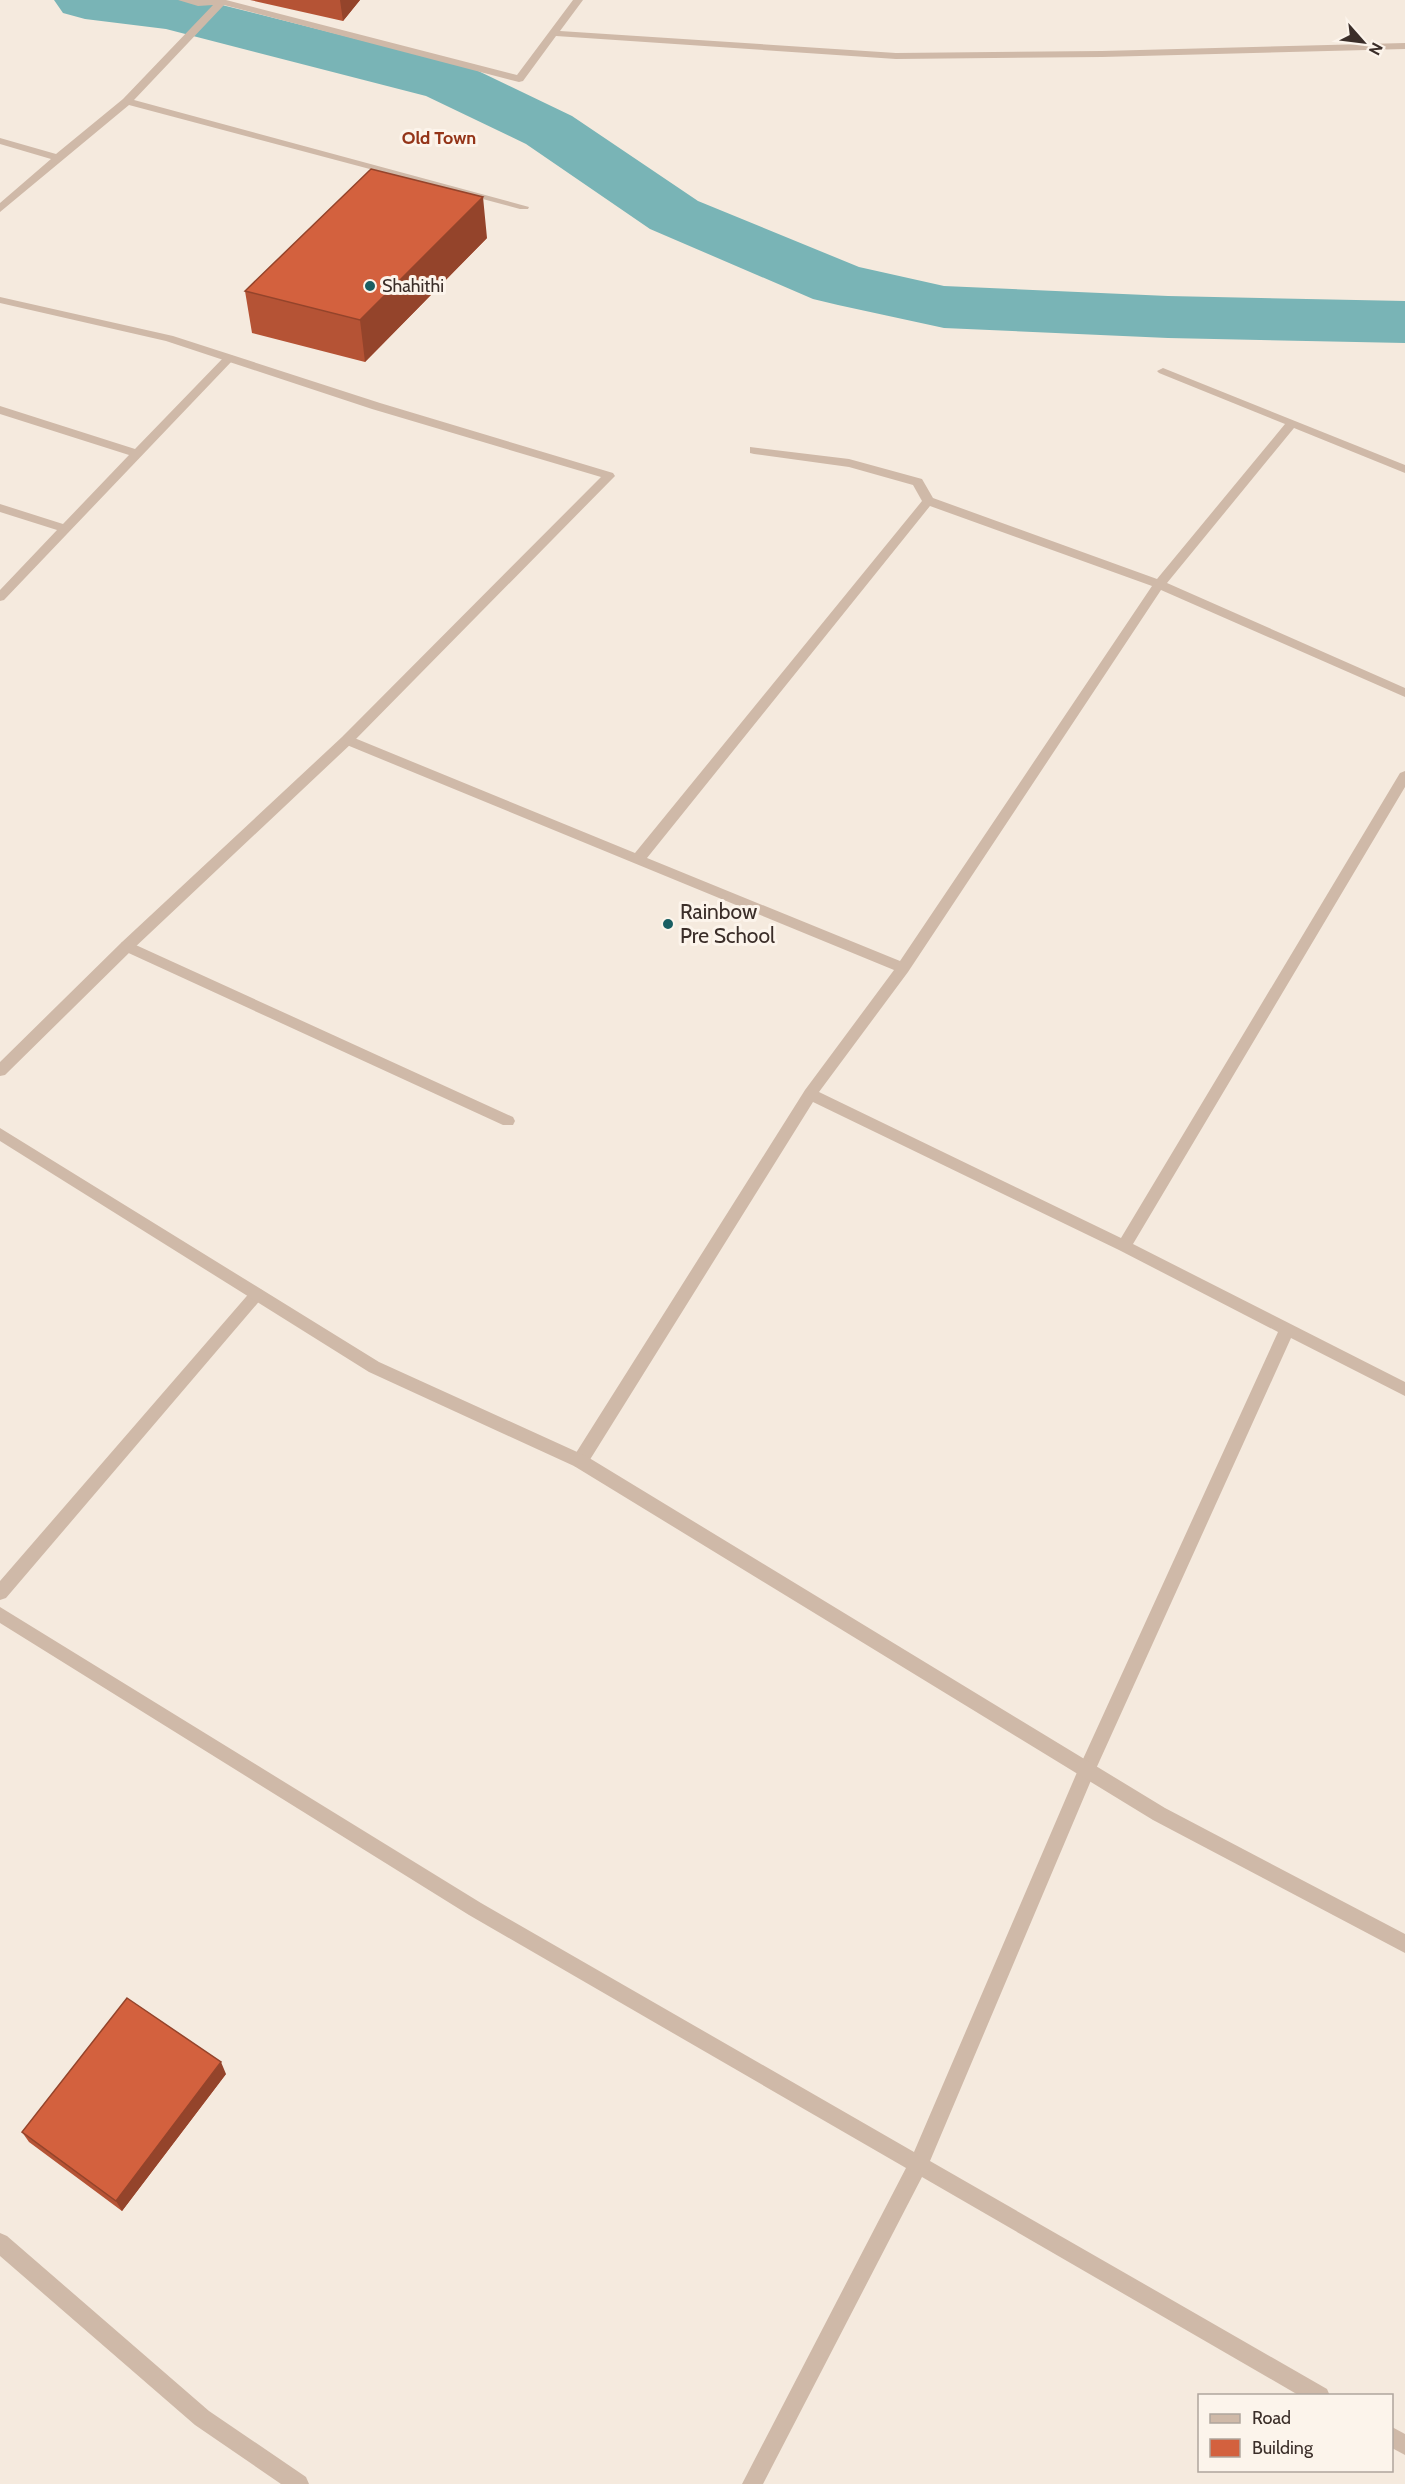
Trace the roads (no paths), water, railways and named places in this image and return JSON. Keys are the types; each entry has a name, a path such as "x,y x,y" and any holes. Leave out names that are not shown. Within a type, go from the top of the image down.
{"street":[{"path":"183,0 198,3 222,2 519,79 578,0"},
{"path":"0,209 127,101 222,2"},
{"path":"553,33 896,56 1102,54 1405,46"},
{"path":"127,101 524,207"},
{"path":"0,141 58,159"},
{"path":"0,300 169,338 376,406 609,476 346,740 127,946 0,1071"},
{"path":"0,597 229,358"},
{"path":"1162,371 1405,469"},
{"path":"0,410 137,454"},
{"path":"580,1461 810,1094 903,968 1159,584 1291,424"},
{"path":"754,450 849,463 918,482 928,501 1159,584 1405,693"},
{"path":"638,859 928,501"},
{"path":"0,508 65,530"},
{"path":"346,740 903,968"},
{"path":"1124,1246 1405,776"},
{"path":"127,946 253,1006 508,1121"},
{"path":"810,1094 1124,1246 1405,1389"},
{"path":"0,1134 374,1367 580,1461 1160,1814 1405,1944"},
{"path":"0,1593 257,1294"},
{"path":"753,2484 919,2163 1087,1770 1287,1329"},
{"path":"0,1614 475,1909 1317,2394"},
{"path":"0,2243 202,2418 299,2484"}],"waterway":[{"path":"85,0 167,10 449,82 549,130 674,215 838,284 944,307 1168,317 1405,322"}],"place":[{"name":"Shahithi","path":"370,286"},
{"name":"Rainbow Pre School","path":"668,924"}],"district":[{"name":"Old Town","path":"439,138"}]}
